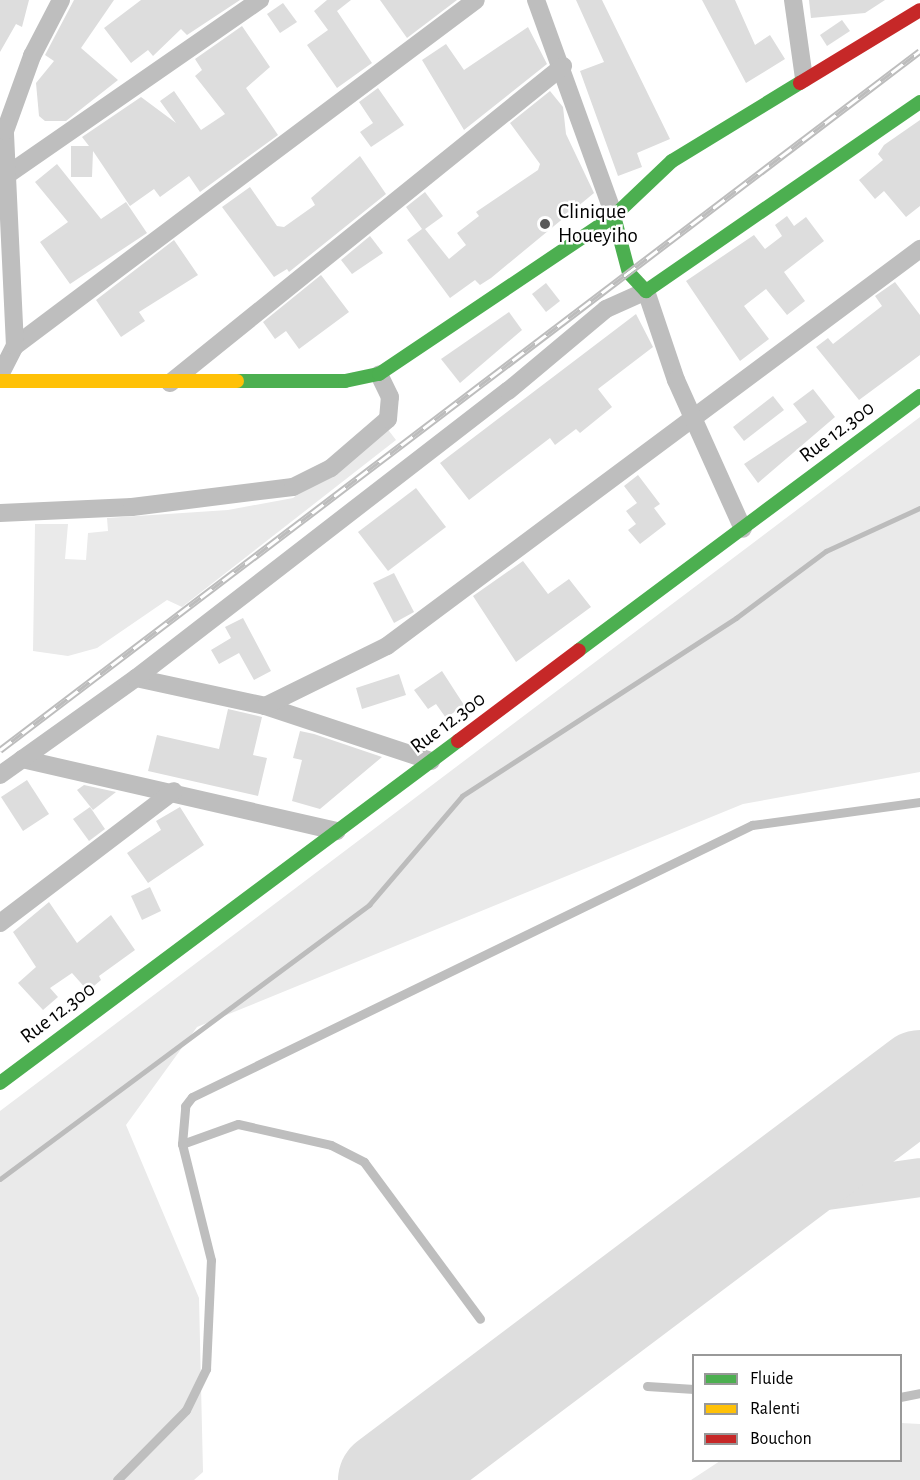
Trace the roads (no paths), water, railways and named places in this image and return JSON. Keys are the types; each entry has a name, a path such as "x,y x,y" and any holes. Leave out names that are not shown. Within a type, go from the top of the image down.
{"main road":[{"path":"0,381 169,384 345,381 379,374 614,216 672,160 804,78 920,10"},
{"path":"614,216 629,273 646,291 920,102"},
{"name":"Rue 12.300","path":"0,1083 920,396"}],"street":[{"path":"15,346 3,237 7,175 2,131 32,56 61,0"},
{"path":"7,175 260,0"},
{"path":"0,375 15,346 476,0"},
{"path":"536,0 563,66 614,216"},
{"path":"793,0 804,78"},
{"path":"169,384 563,66"},
{"path":"265,706 387,646 692,416 920,249"},
{"path":"0,775 136,678 508,391 606,309 646,291 692,416 743,529"},
{"path":"0,513 132,507 293,487 330,468 387,419 390,397 379,374"},
{"path":"136,678 265,706 431,761"},
{"path":"22,759 174,791 337,831"},
{"path":"0,923 174,791"}],"lane":[{"path":"117,1480 186,1410 207,1369 211,1260 182,1144 185,1106 214,1083 657,868 752,825 920,802"},
{"path":"182,1144 238,1124 330,1145 364,1162 480,1319"},
{"path":"647,1386 692,1389"},
{"path":"902,1397 920,1393"}],"waterway":[{"path":"0,1179 369,905 462,796 736,618 826,551 920,508"}],"railway":[{"path":"0,750 920,51"}],"place":[{"name":"Clinique Houeyiho","path":"545,224"}]}
